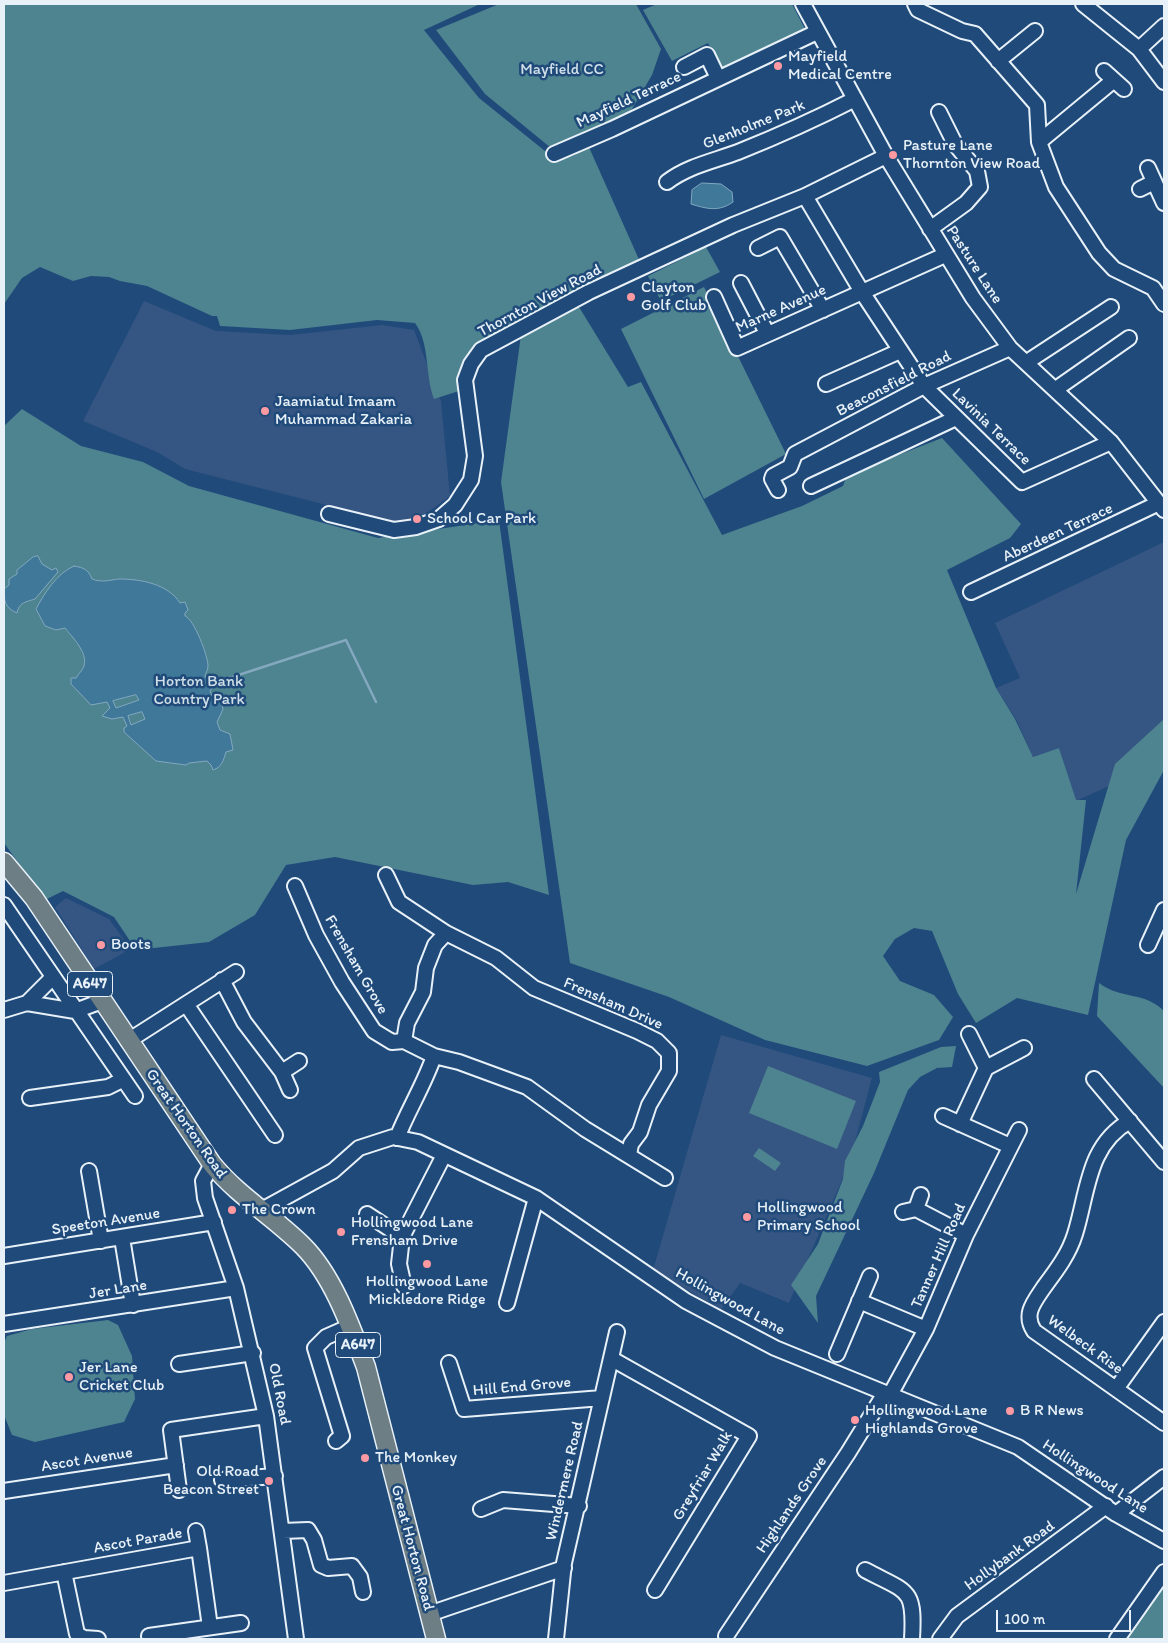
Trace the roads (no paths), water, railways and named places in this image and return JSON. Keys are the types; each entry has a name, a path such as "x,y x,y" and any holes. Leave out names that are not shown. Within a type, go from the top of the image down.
{"main road":[{"name":"Great Horton Road","path":"4,862 34,898 212,1164 226,1180 304,1247 321,1267 351,1326 366,1367 436,1639"}],"street":[{"name":"Pasture Lane","path":"803,4 886,156 973,298 1010,348 1111,442 1162,507"},
{"path":"915,4 918,10 962,31 974,34 1037,105 1039,142 1056,187 1099,253 1114,269 1153,288 1164,304"},
{"path":"1084,4 1139,49 1164,82"},
{"path":"1139,49 1164,26"},
{"path":"998,61 1035,31"},
{"name":"Mayfield Terrace","path":"554,154 612,129 817,32"},
{"name":"Mayfield Terrace","path":"684,67 707,55 718,78"},
{"path":"1039,142 1114,80"},
{"name":"Glenholme Park","path":"667,182 689,168 716,161 799,128 854,99"},
{"path":"930,229 966,203 980,187 977,171 955,144 939,112"},
{"name":"Thornton View Road","path":"329,514 394,530 416,527 439,519 455,505 471,480 475,456 465,380 471,364 481,350 589,292 733,225 805,196 886,156"},
{"path":"1148,168 1164,203"},
{"path":"1140,189 1154,182"},
{"name":"Lavinia Terrace","path":"805,196 862,292 924,386 1022,482 1111,442"},
{"path":"758,248 780,237 823,310"},
{"name":"Marne Avenue","path":"714,297 737,348 945,255"},
{"path":"741,283 768,333"},
{"path":"1027,362 1111,307"},
{"path":"1056,389 1129,338"},
{"name":"Beaconsfield Road","path":"778,490 772,479 773,476 790,467 794,454 924,386 1010,348"},
{"path":"826,384 900,351"},
{"path":"811,486 956,418"},
{"name":"Aberdeen Terrace","path":"971,592 1162,507"},
{"path":"386,875 399,902 446,933"},
{"name":"Frensham Grove","path":"295,886 316,935 355,1005 374,1031 392,1042 404,1041 418,1046 434,1056"},
{"name":"Great Horton Road","path":"4,905 122,1080 135,1096"},
{"path":"1148,945 1164,910"},
{"name":"Frensham Grove","path":"404,1041 407,1023 423,992 426,968 435,945 446,933"},
{"name":"Frensham Drive","path":"446,933 496,958 534,988 637,1031 657,1041 669,1053 669,1071 649,1106 640,1132 630,1144 629,1155"},
{"path":"128,1041 236,972"},
{"path":"27,1003 53,978"},
{"path":"222,980 244,1022 282,1072 290,1090"},
{"path":"4,1010 27,1003 76,1011 102,1001"},
{"path":"186,1004 275,1135"},
{"path":"969,1034 986,1068"},
{"path":"960,1124 986,1068 1024,1048"},
{"path":"397,1138 406,1114 427,1076 434,1056 459,1062 527,1088 585,1129 664,1178"},
{"path":"282,1072 299,1061"},
{"path":"1094,1079 1164,1162"},
{"path":"30,1098 108,1087 122,1080"},
{"path":"942,1116 1010,1146"},
{"name":"Welbeck Rise","path":"1130,1121 1115,1129 1097,1155 1068,1252 1030,1308 1028,1321 1034,1331 1164,1423"},
{"name":"Tanner Hill Road","path":"888,1394 926,1329 966,1234 1019,1130"},
{"name":"Hollingwood Lane","path":"262,1210 333,1171 359,1148 393,1138 418,1142 536,1198 686,1301 775,1348 1018,1447 1111,1510 1164,1541"},
{"path":"404,1286 399,1264 402,1237 444,1155"},
{"name":"Old Road","path":"212,1164 203,1181 206,1198 236,1288 266,1416 296,1639"},
{"path":"88,1171 101,1241"},
{"path":"921,1195 910,1211 966,1234"},
{"path":"507,1304 536,1198"},
{"path":"367,1214 402,1237"},
{"name":"Speeton Avenue","path":"4,1256 214,1222"},
{"path":"122,1238 132,1305"},
{"path":"837,1354 870,1276"},
{"name":"Jer Lane","path":"4,1324 236,1288"},
{"path":"859,1301 926,1329"},
{"path":"1116,1389 1164,1322"},
{"path":"336,1441 342,1436 315,1348 326,1337 351,1326"},
{"name":"Windermere Road","path":"556,1639 564,1568 617,1332"},
{"path":"179,1364 252,1353"},
{"name":"Greyfriar Walk","path":"612,1359 749,1436 654,1590"},
{"name":"Hill End Grove","path":"449,1362 464,1409 602,1398"},
{"name":"Highlands Grove","path":"726,1636 888,1394"},
{"path":"179,1490 171,1430 266,1416"},
{"name":"Ascot Avenue","path":"4,1491 176,1465"},
{"path":"222,1480 275,1476"},
{"name":"Hollybank Road","path":"940,1639 957,1616 1111,1510 1164,1478"},
{"path":"481,1509 503,1500 578,1506"},
{"path":"282,1531 308,1530 314,1540 321,1565 328,1568 352,1566 360,1577 363,1592"},
{"path":"196,1531 199,1548"},
{"name":"Ascot Parade","path":"4,1583 199,1548 210,1627"},
{"path":"429,1614 564,1568"},
{"path":"865,1570 906,1592 912,1602 912,1639"},
{"path":"64,1572 77,1634 84,1638 98,1639"},
{"path":"1117,1639 1164,1572"},
{"path":"149,1636 241,1623"}],"waterway":[{"path":"217,682 346,640 376,702"}],"place":[{"name":"Mayfield Medical Centre","path":"778,66"},
{"name":"Pasture Lane Thornton View Road","path":"893,155"},
{"name":"Clayton Golf Club","path":"631,297"},
{"name":"Jaamiatul Imaam Muhammad Zakaria","path":"265,411"},
{"name":"School Car Park","path":"417,519"},
{"name":"Boots","path":"101,945"},
{"name":"The Crown","path":"232,1210"},
{"name":"Hollingwood Primary School","path":"747,1217"},
{"name":"Hollingwood Lane Frensham Drive","path":"341,1232"},
{"name":"Hollingwood Lane Mickledore Ridge","path":"427,1264"},
{"name":"Jer Lane Cricket Club","path":"69,1377"},
{"name":"B R News","path":"1010,1411"},
{"name":"Hollingwood Lane Highlands Grove","path":"855,1420"},
{"name":"The Monkey","path":"365,1458"},
{"name":"Old Road Beacon Street","path":"269,1481"}],"park label":[{"name":"Mayfield CC","path":"562,70"},
{"name":"Horton Bank Country Park","path":"199,691"}]}
